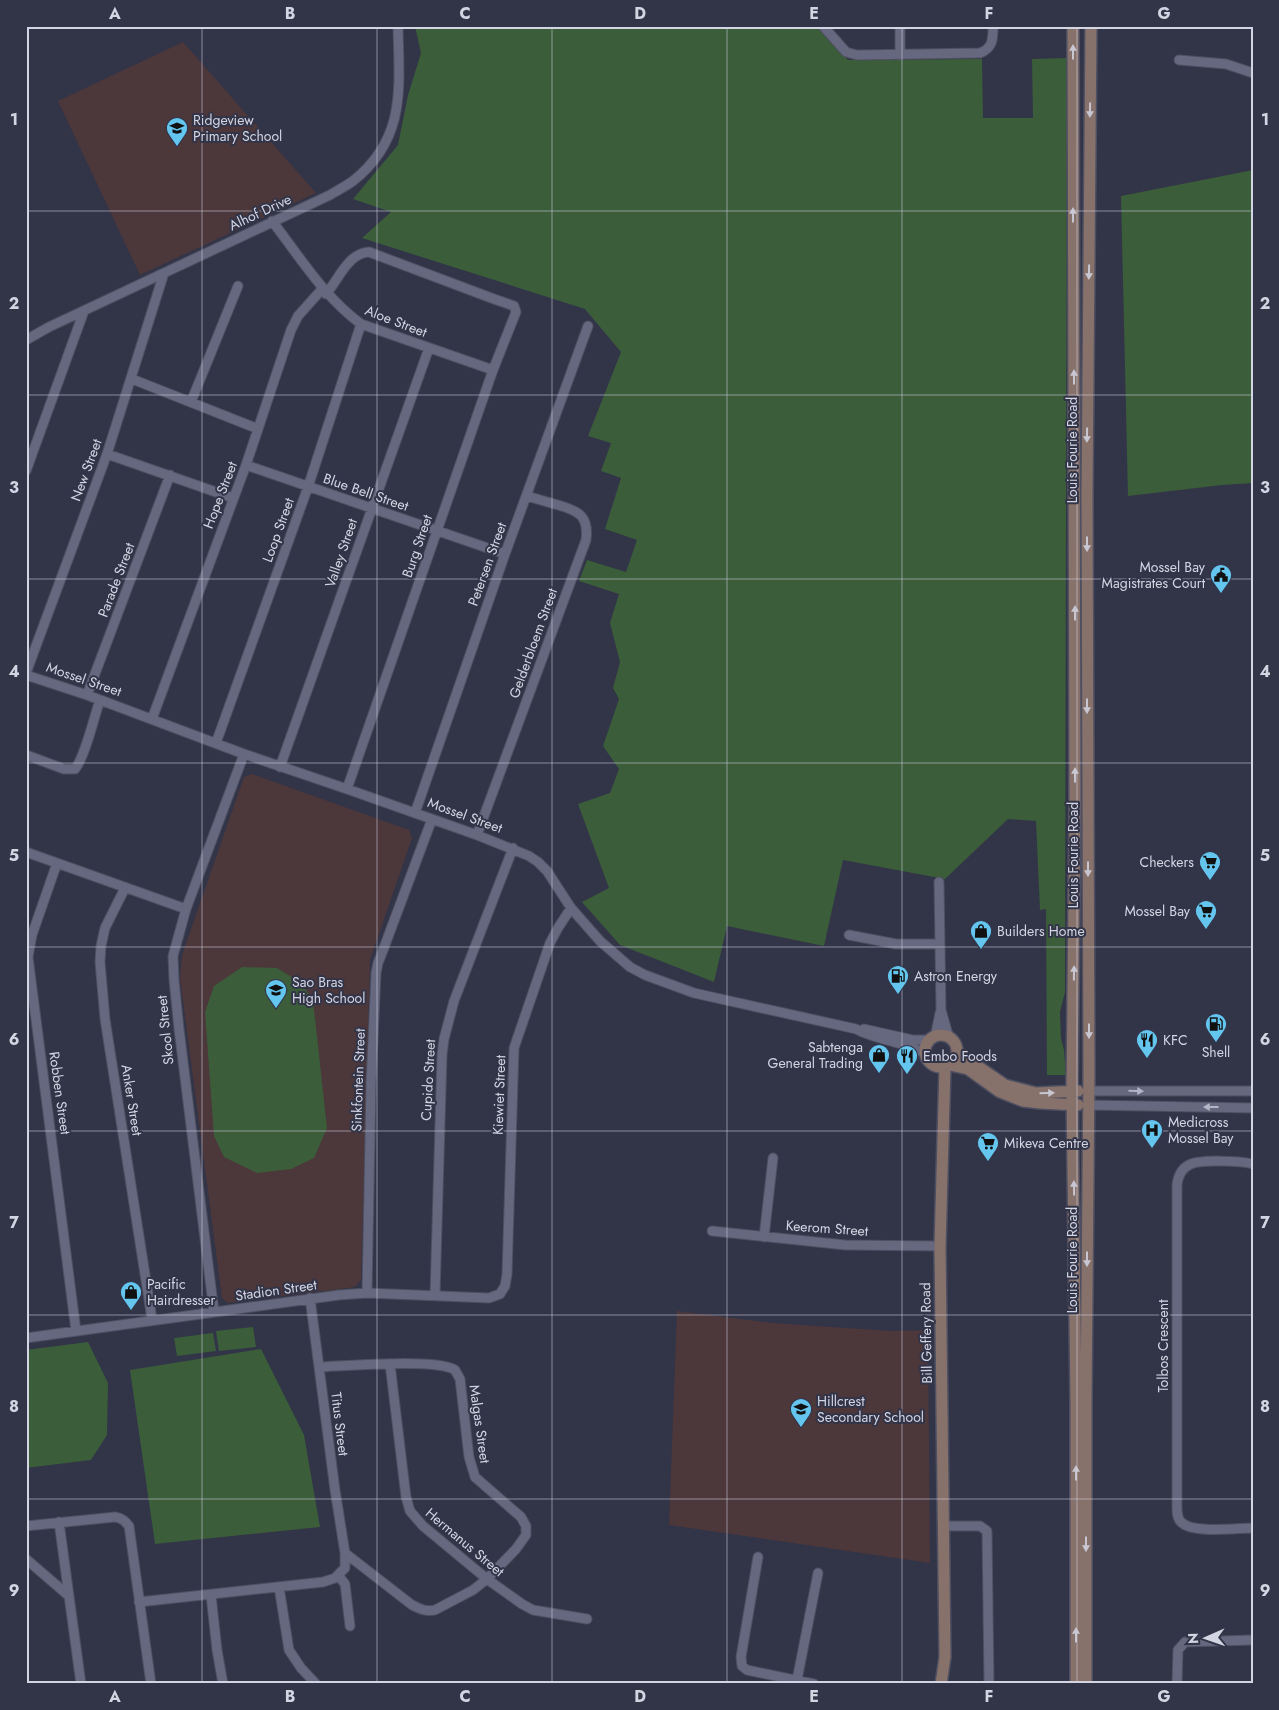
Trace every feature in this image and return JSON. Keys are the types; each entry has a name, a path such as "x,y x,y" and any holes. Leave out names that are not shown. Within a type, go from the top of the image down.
{"main road":[{"name":"Louis Fourie Road","path":"1072,26 1075,812 1072,1105 1076,1400 1076,1684"},
{"name":"Louis Fourie Road","path":"1086,1684 1088,1091 1086,495 1091,26"},
{"path":"944,1066 956,1058 957,1052 956,1046 949,1038 940,1036 932,1039 926,1049 930,1062 944,1066 968,1069 1000,1092 1022,1101 1040,1104 1088,1105"},
{"path":"957,1052 1005,1085 1036,1093 1088,1091"},
{"name":"Bill Geffery Road","path":"941,1684 945,1657 940,1246 944,1066"}],"street":[{"name":"Alhof Drive","path":"26,340 330,194 353,181 374,160 388,138 394,123 400,90 398,26"},
{"path":"822,26 840,46 851,54 900,55 980,53 992,44 993,26"},
{"path":"900,26 900,55"},
{"path":"1179,60 1226,64 1253,73"},
{"name":"Aloe Street","path":"272,221 325,291 345,313 361,324 493,370"},
{"name":"Hope Street","path":"152,719 246,465 298,316 325,291 354,256 362,252 369,252 514,306 515,315"},
{"name":"New Street","path":"26,674 107,454 164,273"},
{"path":"191,402 238,286"},
{"path":"26,471 84,311"},
{"name":"Burg Street","path":"347,788 493,370 515,315"},
{"name":"Loop Street","path":"216,743 308,487 361,324"},
{"name":"Petersen Street","path":"415,813 505,554 588,326"},
{"name":"Valley Street","path":"280,766 428,348"},
{"path":"132,379 258,429"},
{"path":"107,454 233,498"},
{"name":"Blue Bell Street","path":"246,465 505,554"},
{"name":"Parade Street","path":"87,696 170,475"},
{"name":"Gelderbloem Street","path":"477,835 586,540 585,522 575,510 527,496"},
{"name":"Mossel Street","path":"26,674 244,754 347,788 513,848 538,862 571,908 600,941 630,967 645,975 694,993 856,1029"},
{"path":"26,755 64,769 75,769 100,700"},
{"name":"Skool Street","path":"214,1312 174,980 174,951 186,909 244,754"},
{"name":"Sinkfontein Street","path":"367,1293 371,1084 376,973 432,819"},
{"name":"Cupido Street","path":"435,1295 444,1039 454,1001 513,848"},
{"path":"26,852 186,909"},
{"name":"Robben Street","path":"57,863 32,934 28,957 76,1331"},
{"path":"939,882 941,1010 949,1038"},
{"name":"Anker Street","path":"125,888 105,928 100,962 105,1019 152,1320"},
{"name":"Kiewiet Street","path":"500,1294 505,1286 507,1274 514,1048 550,944 571,908"},
{"path":"848,935 896,944 940,944"},
{"path":"856,1029 871,1030 913,1040 932,1039 941,1010"},
{"path":"856,1029 870,1036 910,1046 926,1054"},
{"path":"1088,1091 1253,1091"},
{"path":"1088,1105 1253,1108"},
{"path":"764,1236 773,1158"},
{"name":"Tolbos Crescent","path":"1253,1164 1238,1161 1194,1163 1184,1169 1177,1180 1176,1439 1177,1507 1181,1523 1195,1529 1253,1528"},
{"name":"Keerom Street","path":"712,1231 845,1245 940,1246"},
{"name":"Stadion Street","path":"26,1338 310,1298 367,1293 489,1298 500,1294"},
{"name":"Titus Street","path":"310,1298 345,1553 345,1568 338,1575"},
{"path":"319,1368 390,1364"},
{"name":"Malgas Street","path":"390,1364 442,1365 455,1370 460,1379 469,1457 475,1477 521,1517 526,1526 526,1535 523,1541 487,1579"},
{"name":"Hermanus Street","path":"390,1364 407,1504 416,1519 487,1579 533,1610 587,1619"},
{"path":"26,1526 115,1517 123,1519 129,1526 152,1684"},
{"path":"59,1522 81,1684"},
{"path":"943,1526 980,1526 988,1531 989,1684"},
{"path":"345,1553 412,1605 429,1611 443,1606 473,1590 487,1579"},
{"path":"758,1557 741,1656 742,1664 747,1670 814,1684"},
{"path":"26,1559 69,1596"},
{"path":"797,1680 818,1573"},
{"path":"139,1602 279,1588 323,1582 338,1575 345,1584 350,1626"},
{"path":"279,1588 289,1650 316,1684"},
{"path":"211,1595 216,1650 223,1684"},
{"path":"1177,1684 1178,1650 1185,1642 1253,1640"}],"shaded area":[{"name":"Ridgeview Primary School","path":"183,42 316,193 140,275 58,101"},
{"name":"Sao Bras High School","path":"252,774 409,830 412,838 370,960 361,1280 355,1287 228,1303 222,1298 180,978 182,955 244,777"},
{"name":"Hillcrest Secondary School","path":"677,1311 772,1323 891,1331 928,1330 930,1563 669,1525"}],"green space":[{"path":"415,26 818,26 848,60 982,59 983,118 1033,118 1032,59 1067,58 1065,992 1060,1012 1066,1075 1047,1075 1046,909 1040,910 1036,821 1008,819 945,879 843,860 824,946 727,926 714,982 620,945 582,902 609,888 578,804 610,793 619,769 603,746 619,699 613,688 620,662 610,623 619,594 579,581 587,560 626,572 637,540 605,529 621,478 601,471 611,443 588,436 621,352 585,309 362,238 391,212 353,199 398,145 408,95 421,53"},
{"path":"1253,170 1253,483 1128,496 1121,196"},
{"path":"242,967 277,968 300,982 313,1000 327,1128 314,1158 291,1169 257,1173 224,1157 214,1136 205,1012 214,986"},
{"path":"253,1327 256,1347 219,1351 216,1331"},
{"path":"213,1333 216,1351 177,1356 174,1338"},
{"path":"88,1342 108,1383 107,1435 91,1460 26,1468 26,1350"},
{"path":"261,1349 304,1435 320,1527 155,1544 130,1370"}],"place":[{"name":"Ridgeview Primary School","path":"177,147"},
{"name":"Mossel Bay Magistrates Court","path":"1221,594"},
{"name":"Checkers","path":"1210,881"},
{"name":"Mossel Bay","path":"1206,930"},
{"name":"Builders Home","path":"981,950"},
{"name":"Astron Energy","path":"898,995"},
{"name":"Sao Bras High School","path":"276,1009"},
{"name":"Shell","path":"1216,1043"},
{"name":"KFC","path":"1147,1059"},
{"name":"Sabtenga General Trading","path":"879,1074"},
{"name":"Embo Foods","path":"907,1075"},
{"name":"Medicross Mossel Bay","path":"1152,1149"},
{"name":"Mikeva Centre","path":"988,1162"},
{"name":"Pacific Hairdresser","path":"131,1311"},
{"name":"Hillcrest Secondary School","path":"801,1428"}]}
